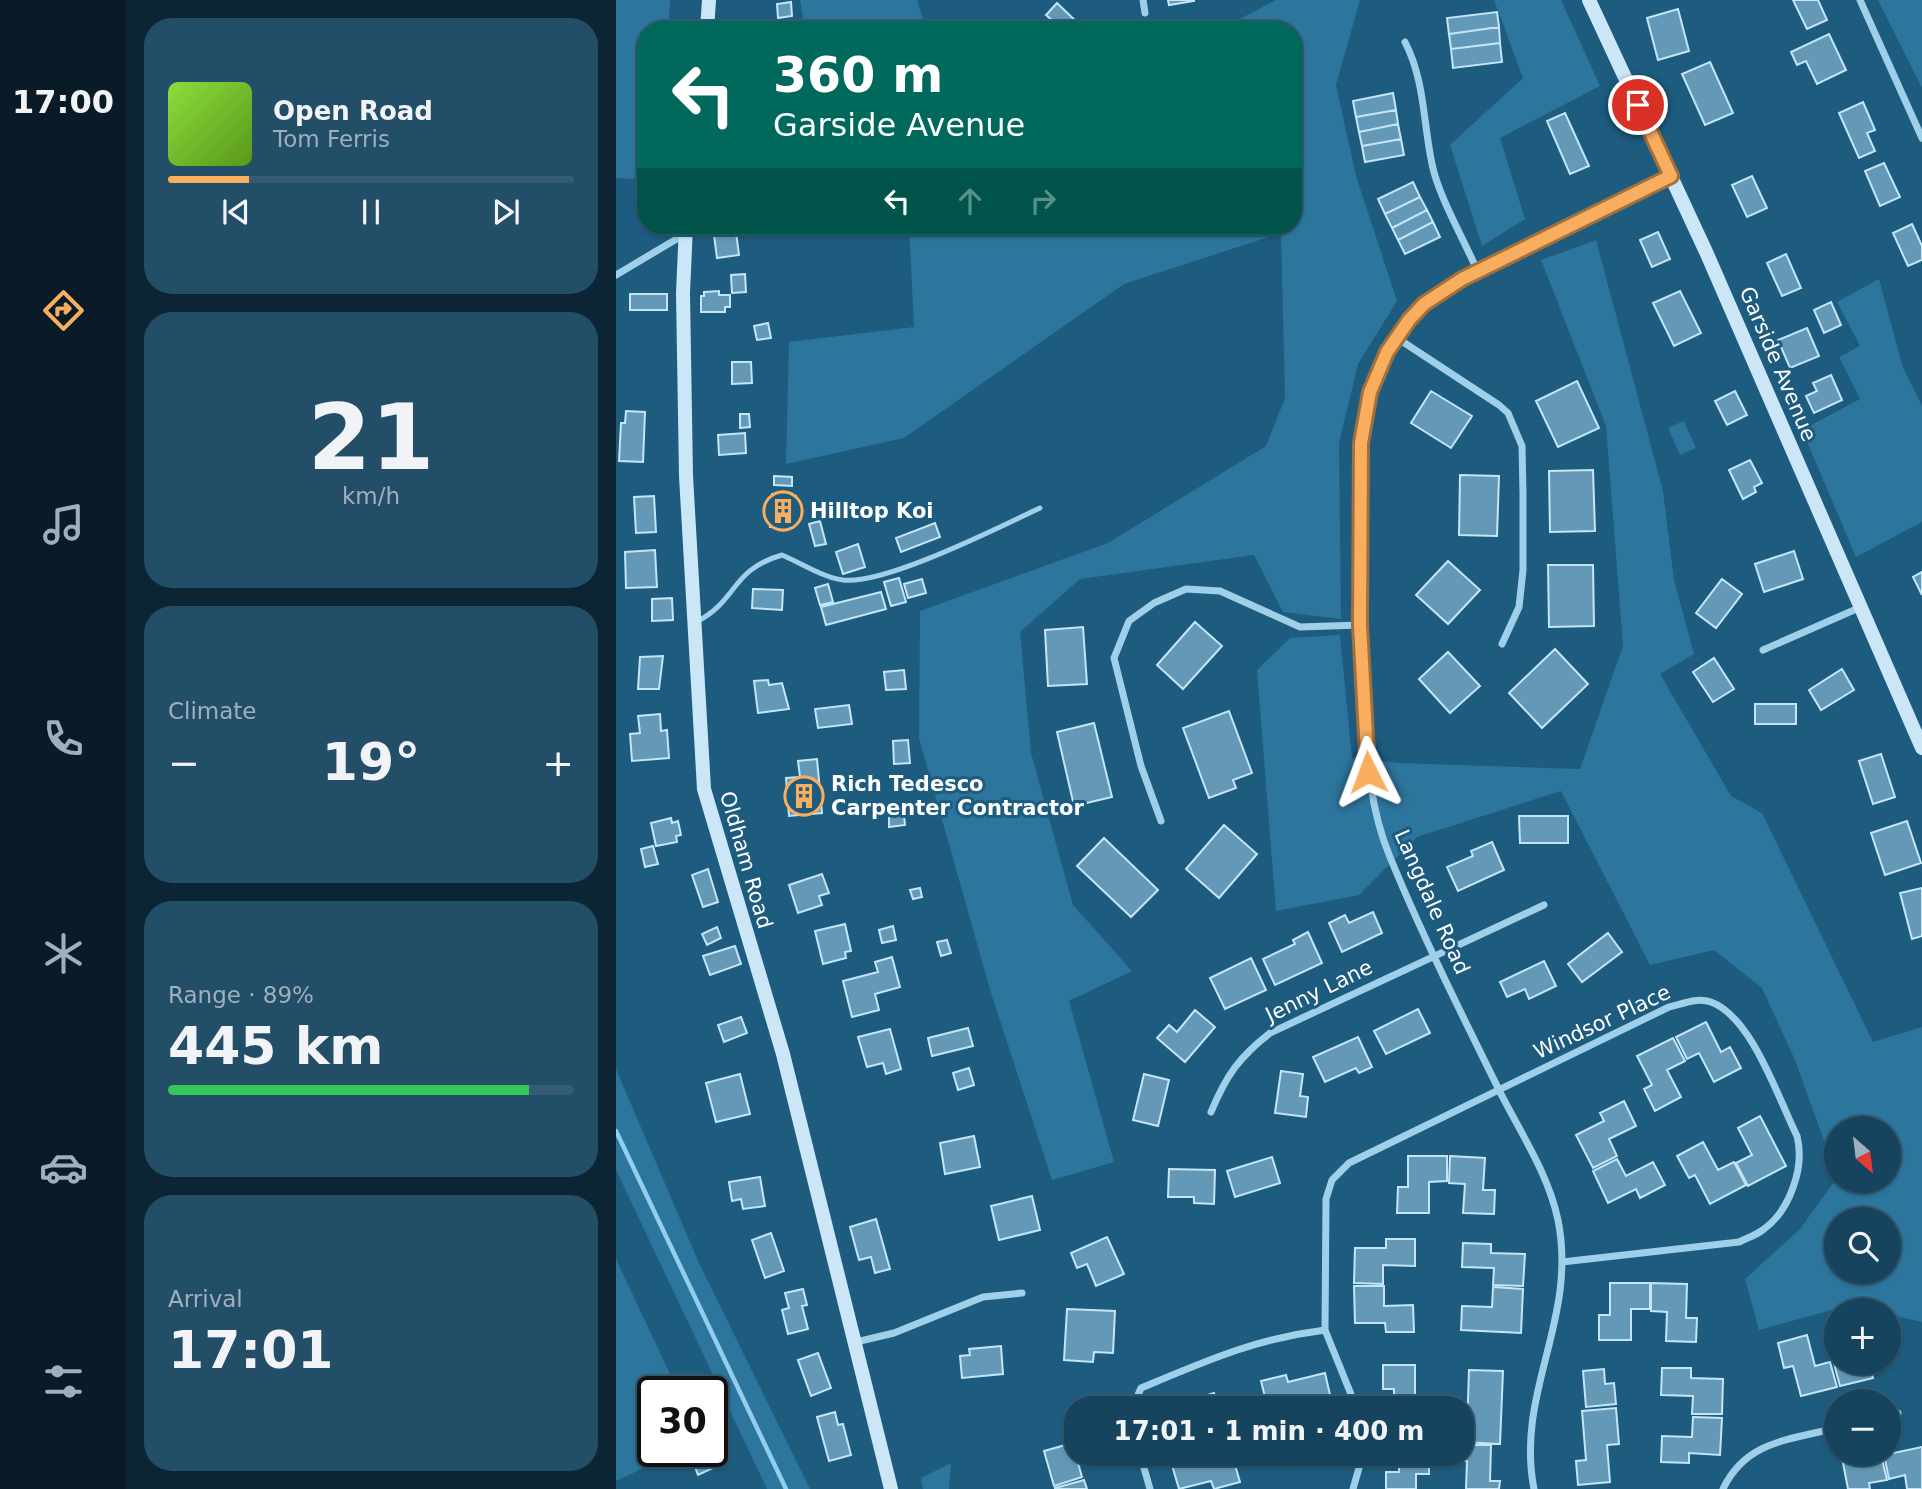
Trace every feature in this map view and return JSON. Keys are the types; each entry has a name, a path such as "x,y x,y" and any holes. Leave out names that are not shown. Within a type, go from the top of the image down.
{"street":[{"path":"708,21 709,0"},
{"path":"1143,0 1144,13"},
{"name":"Garside Avenue","path":"1590,0 1671,176 1922,748"},
{"path":"1860,0 1922,138"},
{"path":"1405,42 1422,89 1432,167 1477,270"},
{"name":"Langdale Road","path":"1534,1489 1529,1451 1530,1424 1557,1322 1562,1291 1562,1262 1552,1196 1390,856 1374,810 1367,756 1360,625 1359,493 1364,415 1377,374 1397,338 1424,304 1477,270 1671,176"},
{"path":"616,275 678,235"},
{"name":"Oldham Road","path":"686,235 683,293 686,476 704,789 783,1054 891,1489"},
{"path":"1397,338 1499,405 1508,413 1522,446 1523,570 1519,607 1502,644"},
{"path":"1161,821 1132,733 1114,658 1129,621 1154,603 1186,589 1220,591 1300,627 1360,625"},
{"path":"1763,650 1861,607"},
{"name":"Jenny Lane","path":"1211,1112 1225,1078 1270,1033 1544,905"},
{"name":"Windsor Place","path":"1325,1330 1326,1199 1332,1180 1349,1163 1669,1007 1697,1000 1712,1002 1745,1029 1797,1136 1802,1155 1787,1199 1764,1230 1740,1242 1562,1262"},
{"path":"856,1342 894,1334 983,1297 1022,1293"},
{"path":"1138,1396 1141,1388 1249,1344 1279,1336 1325,1330 1352,1396"},
{"path":"1723,1489 1733,1468 1764,1446 1824,1432"},
{"path":"1143,1466 1150,1489"},
{"path":"1353,1489 1360,1466"}],"lane":[{"path":"693,624 720,607 741,576 759,562 782,555 829,576 852,580 935,555 1040,508"}],"shaded area":[{"path":"616,0 670,0 669,21 637,21 637,175 634,179 616,178"},
{"path":"800,0 917,0 923,21 804,21"},
{"path":"1276,0 1360,0 1336,85 1356,176 1397,301 1358,364 1339,443 1341,619 1283,612 1254,555 1080,579 1020,632 1031,753 1073,905 1132,971 1069,1001 1114,1162 1052,1180 991,993 919,738 920,611 1108,543 1266,446 1285,398 1281,235 1302,235 1302,21 1236,21"},
{"path":"1494,0 1561,0 1600,86 1500,138 1525,219 1482,246 1450,145 1523,78"},
{"path":"1878,0 1922,0 1922,88"},
{"path":"909,235 1275,235 1124,284 904,438 786,464 789,342 914,327"},
{"path":"1596,240 1663,491 1674,580 1694,654 1660,674 1731,796 1762,813 1873,1042 1922,1027 1922,1322 1901,1317 1901,1298 1824,1298 1824,1312 1759,1330 1745,1279 1800,1229 1825,1194 1901,1193 1901,1116 1824,1116 1824,1141 1795,1060 1762,988 1714,950 1650,965 1561,791 1417,837 1359,895 1276,911 1257,670 1290,638 1340,635 1352,758 1399,763 1580,769 1623,646 1606,426 1541,260"},
{"path":"1879,279 1903,368 1922,406 1922,522 1856,557 1802,430 1860,399 1839,357 1860,346 1837,302"},
{"path":"1684,421 1696,448 1680,455 1668,428"},
{"path":"616,1069 699,1263 810,1489 767,1489 728,1407 728,1376 714,1376 616,1170"},
{"path":"616,1259 671,1376 637,1376 637,1467 646,1467 616,1481"},
{"path":"951,1463 949,1489 923,1489 921,1478"}],"building":[{"path":"1168,0 1194,0 1194,1 1169,5"},
{"path":"1793,0 1818,0 1827,20 1807,29"},
{"path":"791,2 792,16 778,18 777,4"},
{"path":"1057,3 1076,21 1053,21 1046,15"},
{"path":"1678,9 1689,51 1658,60 1647,18"},
{"path":"1497,12 1499,27 1449,34 1447,18"},
{"path":"1499,27 1500,43 1451,49 1449,34"},
{"path":"1829,34 1846,70 1817,84 1806,61 1797,65 1791,52"},
{"path":"1500,43 1502,62 1453,68 1451,49"},
{"path":"1710,62 1733,113 1705,125 1682,74"},
{"path":"1393,93 1396,110 1356,117 1353,101"},
{"path":"1863,102 1875,130 1867,133 1875,151 1859,158 1839,113"},
{"path":"1396,110 1398,124 1359,132 1356,117"},
{"path":"1565,113 1589,166 1570,174 1547,121"},
{"path":"1398,124 1401,139 1362,146 1359,132"},
{"path":"1401,139 1404,155 1365,162 1362,146"},
{"path":"1884,163 1900,197 1880,206 1865,171"},
{"path":"1752,176 1767,208 1747,217 1732,185"},
{"path":"1413,182 1420,197 1385,214 1378,199"},
{"path":"1420,197 1427,210 1392,228 1385,214"},
{"path":"1427,210 1433,222 1398,240 1392,228"},
{"path":"1433,222 1440,237 1405,254 1398,240"},
{"path":"1912,224 1922,246 1922,260 1908,266 1893,233"},
{"path":"1658,232 1670,259 1652,267 1640,240"},
{"path":"714,235 736,235 739,255 717,258"},
{"path":"1786,254 1801,288 1782,296 1767,263"},
{"path":"745,274 746,292 732,293 731,275"},
{"path":"719,291 719,295 730,295 730,307 725,307 725,312 701,312 701,296 704,296 704,292"},
{"path":"1680,291 1701,333 1674,346 1653,303"},
{"path":"630,294 667,294 667,310 630,310"},
{"path":"1831,302 1841,325 1824,333 1814,310"},
{"path":"768,323 771,338 757,340 754,326"},
{"path":"1807,328 1819,356 1790,368 1778,340"},
{"path":"732,362 751,362 752,383 732,384"},
{"path":"1831,375 1842,400 1814,413 1806,396 1817,391 1813,383"},
{"path":"1577,381 1599,428 1558,447 1536,401"},
{"path":"1431,391 1472,416 1451,448 1411,423"},
{"path":"1735,391 1747,415 1727,425 1715,401"},
{"path":"626,411 645,412 643,462 619,461 621,423 625,423"},
{"path":"740,414 749,414 750,427 740,428"},
{"path":"745,433 746,453 719,455 718,435"},
{"path":"1750,460 1762,483 1754,487 1756,492 1743,499 1729,470"},
{"path":"1593,470 1595,531 1550,532 1549,471"},
{"path":"1460,475 1499,476 1497,536 1459,535"},
{"path":"774,476 792,477 792,486 774,485"},
{"name":"Hilltop Koi","path":"772,494 796,496 793,528 770,527"},
{"path":"654,496 656,532 636,533 634,497"},
{"path":"820,521 826,544 815,546 809,524"},
{"path":"935,523 940,537 901,552 896,538"},
{"path":"858,544 865,567 843,574 836,552"},
{"path":"655,550 657,587 626,588 625,552"},
{"path":"1794,551 1803,579 1764,592 1755,564"},
{"path":"1448,561 1480,590 1448,624 1416,595"},
{"path":"1548,565 1593,565 1594,626 1549,627"},
{"path":"1922,572 1922,595 1913,577"},
{"path":"899,578 906,602 891,606 884,582"},
{"path":"922,579 926,593 908,598 904,584"},
{"path":"1722,579 1742,594 1716,628 1696,613"},
{"path":"828,584 833,602 820,605 815,588"},
{"path":"753,589 783,590 782,610 752,608"},
{"path":"881,592 886,609 826,625 821,607"},
{"path":"672,598 673,620 652,621 652,599"},
{"path":"1195,622 1222,646 1183,689 1157,665"},
{"path":"1083,627 1087,684 1048,686 1045,630"},
{"path":"1555,649 1588,684 1542,728 1509,693"},
{"path":"1448,652 1480,686 1450,713 1419,679"},
{"path":"663,656 659,689 638,689 640,657"},
{"path":"1714,658 1734,689 1713,702 1693,672"},
{"path":"1842,669 1854,690 1821,710 1809,690"},
{"path":"904,670 906,689 886,690 884,672"},
{"path":"768,680 769,685 782,683 789,709 758,713 754,681"},
{"path":"1755,704 1796,704 1796,724 1755,724"},
{"path":"849,705 852,724 818,728 815,709"},
{"path":"1229,711 1252,773 1233,780 1236,788 1209,798 1183,728"},
{"path":"660,714 661,731 667,730 669,758 632,761 630,734 640,733 638,716"},
{"path":"1094,723 1112,797 1074,806 1057,732"},
{"path":"908,740 910,763 894,764 893,741"},
{"path":"1881,754 1895,797 1873,804 1859,761"},
{"name":"Rich Tedesco Carpenter Contractor","path":"817,759 822,813 789,816 786,778 800,777 798,761"},
{"path":"904,815 905,825 889,827 889,817"},
{"path":"1519,816 1568,816 1568,843 1520,843"},
{"path":"671,818 672,823 678,821 681,835 676,836 677,842 656,846 651,823"},
{"path":"1907,821 1921,863 1885,875 1871,833"},
{"path":"1224,825 1257,854 1219,898 1186,869"},
{"path":"1104,838 1158,890 1131,917 1077,866"},
{"path":"1492,842 1504,870 1458,891 1447,867 1473,856 1471,851"},
{"path":"653,846 658,864 645,867 641,849"},
{"path":"708,869 718,902 703,907 692,875"},
{"path":"822,874 829,893 819,896 822,905 798,913 789,885"},
{"path":"920,888 922,897 913,899 910,890"},
{"path":"1922,888 1922,936 1912,939 1900,893"},
{"path":"1373,912 1382,933 1342,952 1329,923 1345,915 1349,923"},
{"path":"845,924 851,951 845,952 846,958 823,964 815,931"},
{"path":"893,926 896,940 882,943 879,930"},
{"path":"717,927 721,938 707,945 702,934"},
{"path":"1308,932 1322,963 1275,985 1263,959 1295,944 1293,940"},
{"path":"1608,933 1622,952 1582,982 1568,964"},
{"path":"947,940 951,953 941,956 937,942"},
{"path":"735,946 741,964 710,975 703,956"},
{"path":"892,957 900,987 875,994 879,1010 852,1017 843,981 878,972 875,962"},
{"path":"1251,958 1266,990 1225,1009 1210,978"},
{"path":"1544,961 1556,986 1529,999 1525,989 1507,997 1500,982"},
{"path":"1418,1009 1430,1033 1386,1054 1374,1031"},
{"path":"1195,1010 1215,1027 1185,1062 1157,1038 1169,1025 1177,1032"},
{"path":"741,1017 747,1033 724,1042 718,1025"},
{"path":"1706,1022 1721,1052 1730,1047 1741,1068 1714,1082 1699,1053 1687,1059 1676,1037"},
{"path":"968,1028 973,1046 932,1056 928,1038"},
{"path":"890,1029 901,1069 886,1074 883,1063 867,1067 858,1037"},
{"path":"1358,1037 1372,1067 1359,1073 1356,1068 1325,1082 1313,1057"},
{"path":"1673,1038 1685,1061 1667,1070 1681,1097 1655,1111 1644,1089 1652,1085 1637,1056"},
{"path":"969,1068 974,1085 958,1090 953,1073"},
{"path":"1281,1071 1303,1074 1300,1096 1308,1097 1306,1117 1275,1113"},
{"path":"740,1074 750,1114 716,1122 706,1083"},
{"path":"1144,1074 1169,1080 1158,1126 1133,1120"},
{"path":"1624,1101 1636,1126 1609,1139 1617,1156 1593,1168 1576,1135 1604,1121 1600,1113"},
{"path":"1760,1116 1786,1166 1748,1186 1736,1163 1752,1155 1738,1128"},
{"path":"974,1136 980,1167 945,1174 940,1143"},
{"path":"1703,1142 1718,1170 1734,1162 1746,1185 1710,1204 1695,1175 1689,1178 1677,1156"},
{"path":"1408,1156 1447,1156 1447,1181 1429,1182 1429,1213 1397,1213 1398,1187 1408,1187"},
{"path":"1450,1156 1485,1158 1483,1190 1495,1190 1494,1214 1463,1213 1465,1184 1449,1183"},
{"path":"1272,1157 1280,1183 1235,1197 1227,1171"},
{"path":"1617,1159 1626,1176 1653,1162 1665,1185 1640,1198 1636,1189 1608,1203 1593,1171"},
{"path":"1169,1169 1215,1170 1214,1204 1194,1203 1194,1197 1168,1197"},
{"path":"760,1177 765,1206 743,1209 741,1199 732,1201 729,1182"},
{"path":"1032,1196 1040,1230 999,1240 991,1206"},
{"path":"876,1219 890,1269 875,1273 871,1257 859,1260 850,1227"},
{"path":"771,1233 784,1271 765,1278 752,1240"},
{"path":"1107,1237 1124,1274 1096,1286 1087,1264 1077,1268 1071,1253"},
{"path":"1386,1239 1415,1239 1415,1266 1383,1265 1383,1284 1354,1283 1355,1248 1386,1248"},
{"path":"1463,1243 1491,1244 1491,1253 1525,1254 1523,1286 1493,1285 1494,1268 1462,1267"},
{"path":"1610,1283 1650,1283 1650,1309 1631,1309 1631,1340 1599,1340 1599,1315 1610,1315"},
{"path":"1651,1283 1687,1284 1686,1318 1697,1318 1696,1342 1666,1341 1667,1312 1651,1311"},
{"path":"1354,1286 1384,1286 1384,1306 1413,1305 1414,1332 1386,1332 1385,1323 1355,1323"},
{"path":"1493,1287 1523,1289 1521,1333 1461,1330 1462,1306 1492,1307"},
{"path":"803,1289 807,1305 802,1306 808,1329 788,1334 782,1310 789,1308 785,1293"},
{"path":"1067,1309 1115,1311 1113,1353 1094,1352 1093,1362 1064,1360"},
{"path":"1807,1335 1815,1366 1824,1364 1824,1375 1834,1375 1837,1387 1801,1396 1793,1366 1784,1368 1778,1343"},
{"path":"1001,1346 1003,1374 962,1378 960,1356 970,1355 969,1349"},
{"path":"818,1353 831,1388 811,1396 798,1360"},
{"path":"1383,1365 1415,1365 1415,1396 1394,1396 1394,1389 1383,1389"},
{"path":"1662,1368 1691,1368 1691,1378 1723,1379 1722,1414 1692,1414 1693,1396 1661,1395"},
{"path":"1604,1369 1605,1384 1614,1383 1616,1404 1586,1407 1583,1371"},
{"path":"1469,1370 1503,1371 1500,1444 1474,1443 1474,1396 1468,1396"},
{"path":"1325,1373 1330,1396 1265,1396 1261,1381 1286,1375 1288,1382"},
{"path":"1837,1375 1872,1375 1873,1378 1840,1386"},
{"path":"1616,1408 1619,1444 1607,1445 1610,1482 1578,1485 1576,1461 1586,1460 1582,1411"},
{"path":"835,1412 838,1425 843,1424 851,1455 829,1461 817,1417"},
{"path":"1693,1417 1722,1418 1720,1455 1689,1453 1689,1463 1661,1462 1662,1436 1692,1437"},
{"path":"1064,1445 1064,1466 1079,1466 1082,1477 1054,1486 1044,1451"},
{"path":"1474,1445 1491,1445 1490,1481 1500,1481 1499,1489 1466,1489 1467,1466 1474,1466"},
{"path":"1922,1447 1922,1489 1907,1489 1905,1475 1889,1479 1886,1466 1901,1466 1901,1451"},
{"path":"1172,1466 1235,1466 1240,1482 1214,1489 1211,1481 1179,1489"},
{"path":"1399,1466 1429,1466 1429,1474 1416,1474 1416,1489 1386,1489 1386,1472 1399,1472"},
{"path":"1844,1466 1884,1466 1887,1480 1869,1483 1870,1489 1848,1489"},
{"path":"695,1467 713,1467 713,1468 698,1475"},
{"path":"1084,1480 1087,1489 1055,1489 1055,1488"}],"waterway":[{"path":"616,1131 786,1489"}],"place":[{"name":"Hilltop Koi","path":"783,511"},
{"name":"Rich Tedesco Carpenter Contractor","path":"804,796"}],"route":[{"path":"1368,772 1360,625 1359,493 1364,415 1377,374 1387,352 1409,320 1424,304 1491,262 1671,176 1638,105"}]}
